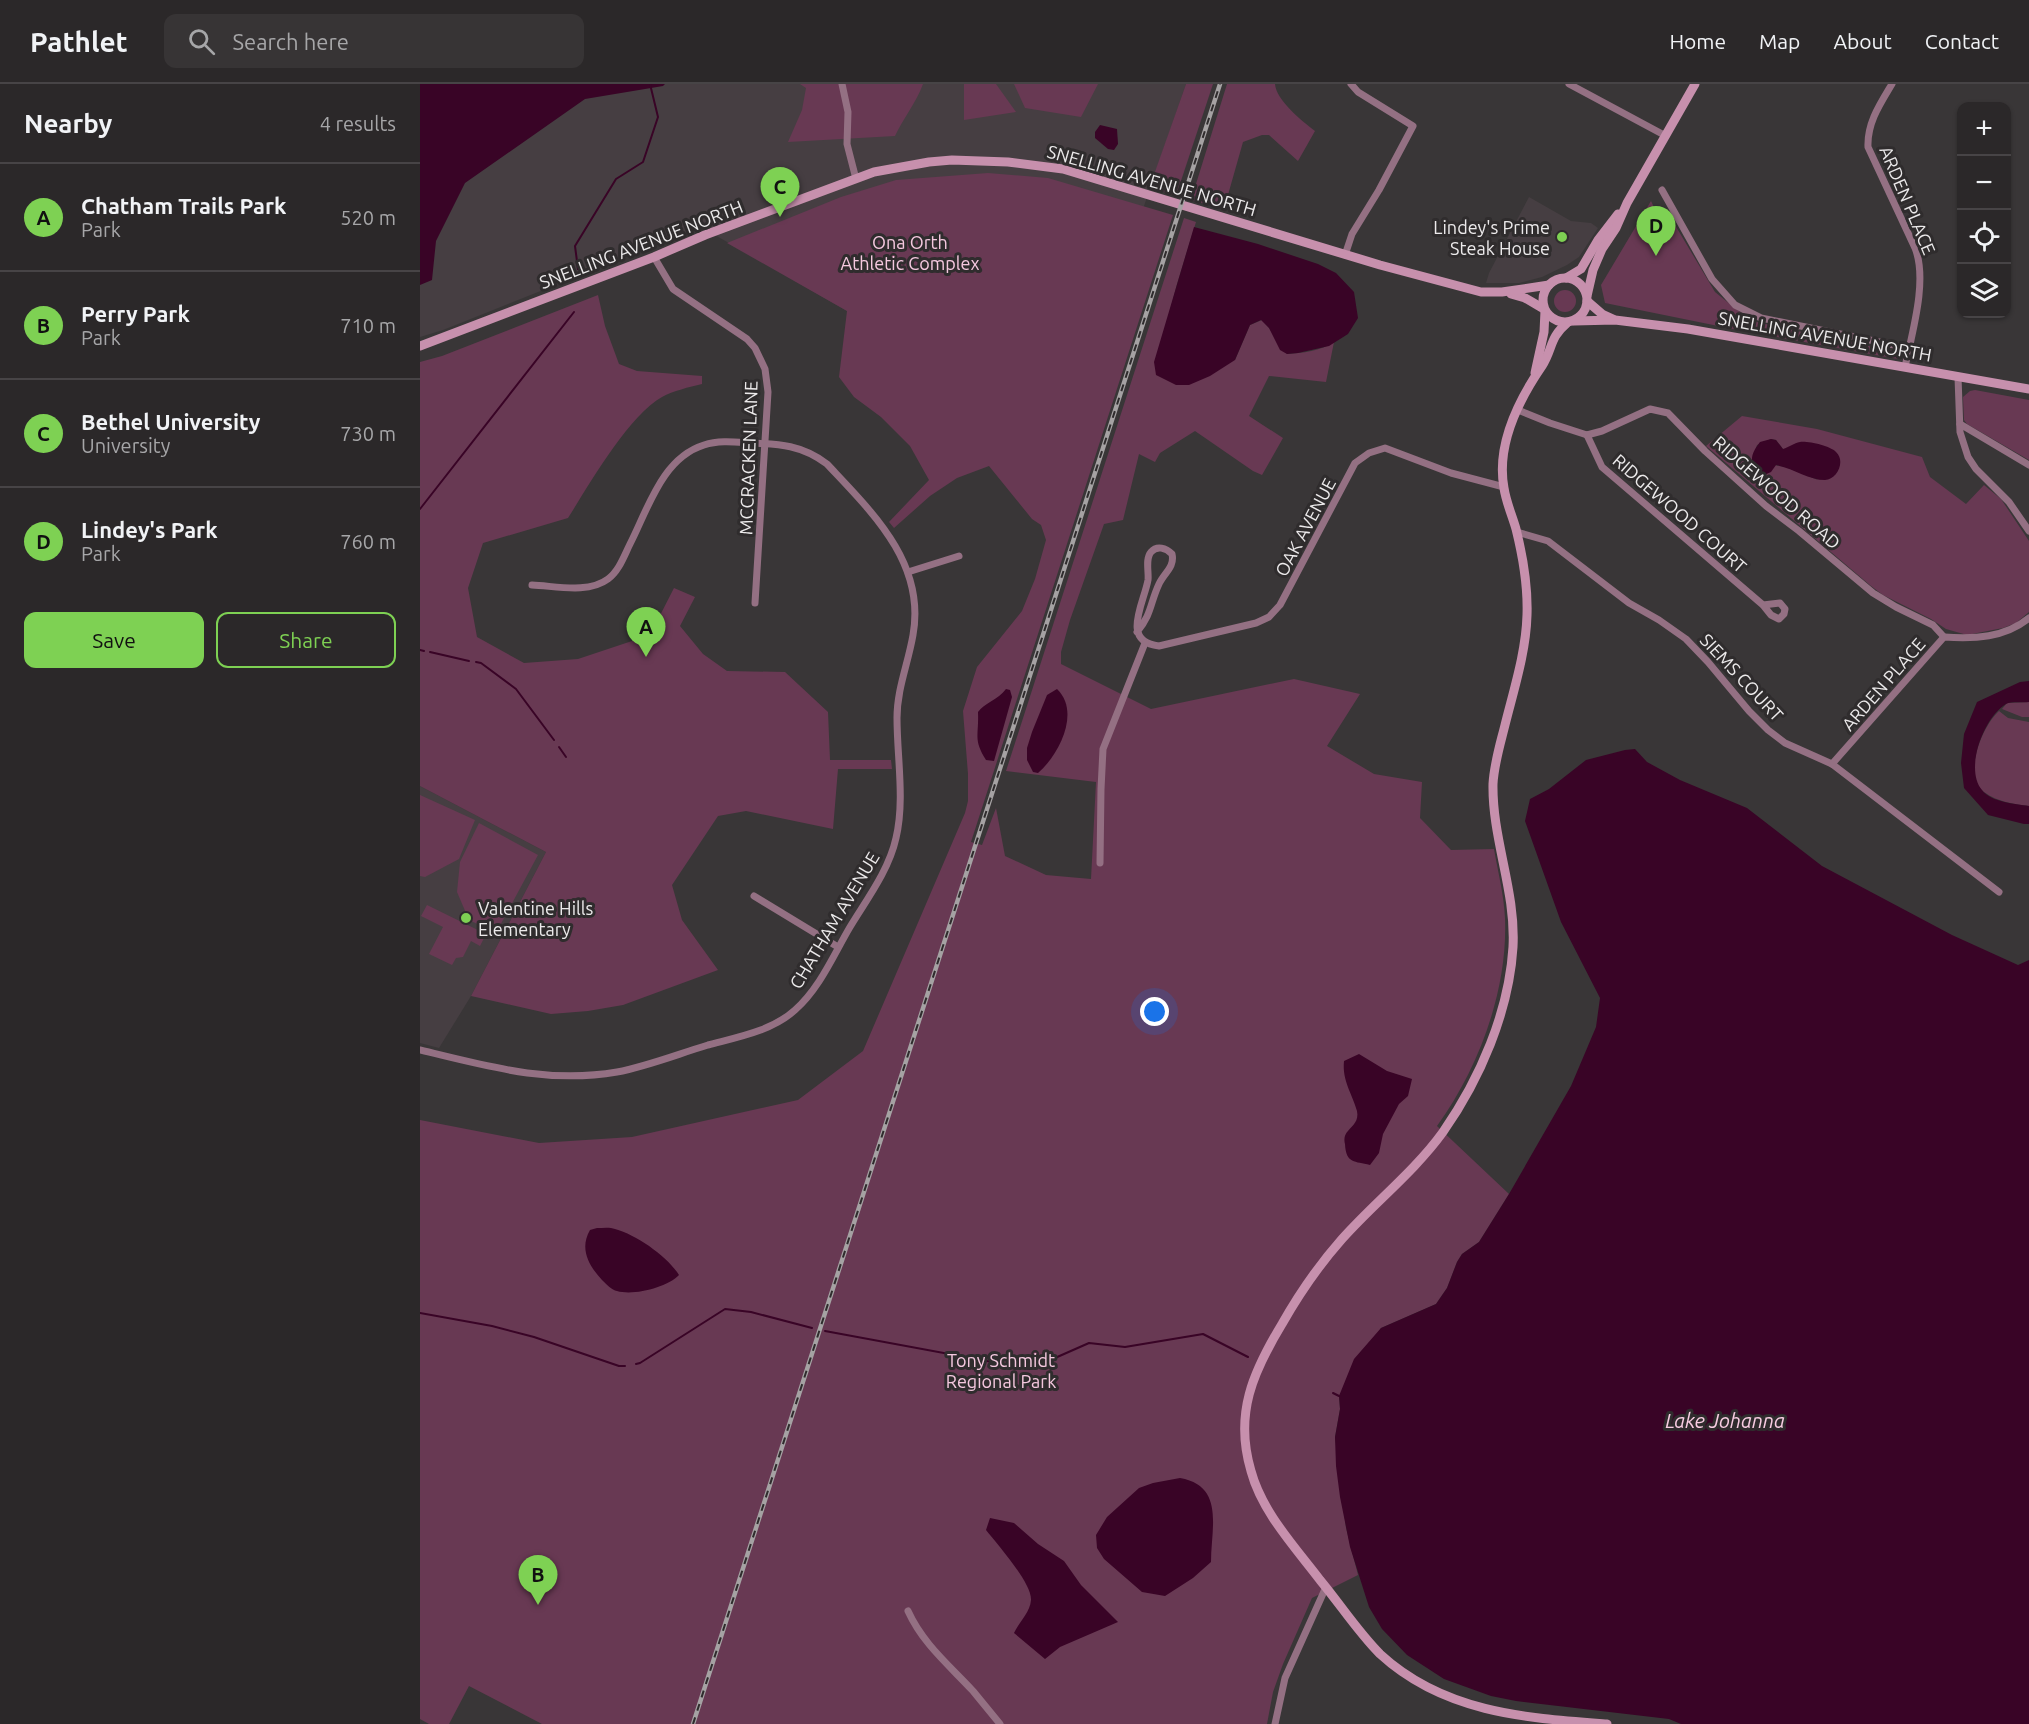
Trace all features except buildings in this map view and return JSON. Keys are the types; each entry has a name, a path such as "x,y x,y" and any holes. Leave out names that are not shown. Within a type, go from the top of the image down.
{"street":[{"path":"842,84 848,112 848,144 856,179"},
{"path":"1346,255 1352,234 1413,126 1358,92 1351,84"},
{"path":"1569,84 1666,136"},
{"path":"1607,1724 1511,1715 1468,1704 1408,1676 1376,1649 1275,1520 1256,1487 1245,1441 1246,1404 1262,1357 1301,1292 1342,1239 1414,1168 1443,1131 1473,1082 1485,1056 1500,1012 1511,968 1513,924 1511,900 1494,807 1493,787 1496,760 1525,642 1527,616 1526,575 1504,487 1504,454 1507,436 1533,378 1546,359 1553,338 1585,310 1593,270 1602,249 1616,228 1627,203 1695,84"},
{"name":"ARDEN PLACE","path":"1892,84 1869,129 1868,147 1918,256 1920,284 1905,367"},
{"name":"SNELLING AVENUE NORTH","path":"420,346 874,172 929,162 979,160 1036,164 1097,178 1346,255 1481,292 1502,292 1549,285"},
{"name":"SNELLING AVENUE NORTH","path":"1662,190 1712,279 1735,305 1769,321 1909,348"},
{"path":"1533,378 1544,332 1543,294 1549,285 1581,269 1598,240 1627,203"},
{"name":"MCCRACKEN LANE","path":"654,257 673,289 742,335 755,348 768,380 755,603"},
{"path":"1566,278 1580,284 1587,298"},
{"name":"SNELLING AVENUE NORTH","path":"1502,292 1525,298 1544,310"},
{"name":"SNELLING AVENUE NORTH","path":"1587,298 1602,314 1615,320"},
{"path":"1544,310 1553,320 1571,322"},
{"name":"SNELLING AVENUE NORTH","path":"1571,322 1615,320 1688,329 2029,389"},
{"path":"1958,377 1959,423 1968,457 1976,469 2009,502 2029,531"},
{"name":"RIDGEWOOD ROAD","path":"1587,435 1602,431 1650,409 1668,413 1705,451 1766,506 1873,593 1933,625 1944,637"},
{"path":"1518,410 1587,435"},
{"path":"1959,423 2029,465"},
{"name":"RIDGEWOOD COURT","path":"1587,435 1602,467 1763,605"},
{"name":"CHATHAM AVENUE","path":"420,1050 518,1073 541,1076 592,1076 632,1069 763,1029 785,1018 810,993 884,870 896,839 900,809 898,698 913,634 915,616 913,592 902,556 885,529 827,464 807,450 783,445 716,442 694,449 682,455 663,478 620,565 608,580 584,587 532,585"},
{"name":"OAK AVENUE","path":"1145,643 1159,646 1256,623 1269,617 1280,605 1355,463 1376,450 1385,448 1451,473 1504,487"},
{"name":"SIEMS COURT","path":"1517,532 1548,541 1629,603 1681,635 1703,655 1749,711 1768,730 1785,743 1832,764 1999,892"},
{"path":"1100,863 1103,749 1145,643 1137,632 1138,613 1148,581 1149,556 1155,549 1164,548 1172,554 1173,562 1159,583 1148,620 1137,632"},
{"path":"908,572 959,556"},
{"name":"ARDEN PLACE","path":"1832,764 1944,637 1972,639 1990,636 2006,632 2029,618"},
{"path":"753,896 838,947"},
{"path":"1275,1724 1285,1678 1326,1587"},
{"path":"908,1611 915,1627 929,1646 972,1690 1000,1724"}],"shaded area":[{"path":"420,84 1186,84 1094,351 847,311 701,227 443,330 420,337"},
{"path":"1529,197 1571,221 1591,223 1598,228 1579,257 1567,265 1542,277 1519,283 1486,283 1489,273"},
{"name":"Valentine Hills Elementary","path":"420,786 546,852 471,996 439,1048 420,1043"}],"green space":[{"path":"800,84 923,84 895,136 788,142 802,110 806,88"},
{"path":"964,84 996,84 1016,112 964,120"},
{"path":"1014,84 1098,84 1081,117 1025,108"},
{"path":"1186,84 1213,84 1176,196 1150,186"},
{"path":"1227,84 1275,84 1276,90 1285,103 1315,131 1298,161 1269,135 1262,135 1243,142 1224,209 1191,200"},
{"name":"Tony Schmidt Regional Park","path":"988,173 1048,178 1173,215 971,842 982,845 996,808 1005,856 1046,875 1091,879 1096,782 1006,771 1184,218 1196,222 1167,322 1235,360 1250,325 1262,320 1287,354 1317,349 1334,342 1326,382 1269,376 1249,416 1283,438 1262,475 1195,431 1160,453 1155,462 1139,454 1123,520 1104,524 1070,620 1061,652 1061,664 1151,709 1294,679 1360,694 1327,746 1374,774 1422,782 1420,818 1451,850 1494,849 1505,918 1502,973 1488,1027 1478,1054 1466,1079 1437,1126 1509,1194 1479,1242 1462,1254 1447,1288 1436,1304 1381,1328 1339,1396 1340,1409 1335,1437 1346,1528 1358,1575 1312,1598 1273,1692 1267,1724 542,1724 469,1686 449,1724 429,1724 420,1719 420,1120 539,1143 632,1137 798,1100 863,1051 965,813 968,801 968,774 963,711 977,667 1022,611 1035,579 1046,540 1041,525 1032,519 989,466 957,478 930,496 894,528 889,522 929,480 910,446 881,417 854,397 839,377 847,311 727,243 841,197 896,180"},
{"path":"1651,201 1663,226 1675,225 1715,292 1746,317 1757,322 1897,352 1898,359 1605,303 1601,285"},
{"path":"1561,290 1569,290 1576,297 1576,305 1569,312 1561,312 1554,305 1554,297"},
{"path":"598,295 605,326 619,364 637,371 702,376 702,384 662,397 636,419 610,452 568,518 483,543 468,588 477,637 524,663 578,659 650,635 674,588 695,597 680,626 703,654 727,671 785,672 828,712 830,760 891,760 892,769 838,769 833,829 746,811 718,816 672,885 682,920 718,970 623,1005 551,1014 471,996 546,852 420,786 420,362 442,356"},
{"path":"1975,390 2029,400 2029,460 1967,424 1964,420 1963,397"},
{"path":"1742,416 1817,429 1922,457 1930,477 1966,504 1984,485 2001,499 2029,541 2029,612 2016,623 2003,628 1967,635 1946,629 1883,595 1871,586 1706,446","holes":["1771,439 1776,440 1783,449 1786,449 1818,480 1786,467 1752,462 1757,445"]},
{"path":"2029,702 2029,717 2022,717 2002,709 2007,703"},
{"path":"1999,711 2008,718 2029,722 2029,806 1995,798 1984,792 1978,785 1975,775 1977,751 1986,728"},
{"path":"420,795 475,820 459,859 425,877 420,876"},
{"path":"479,823 538,855 496,933 469,920 457,892 460,862"},
{"path":"427,905 486,934 480,946 471,941 463,957 456,958 452,965 429,954 443,927 421,916"}],"water":[{"path":"420,84 665,84 585,99 465,183 436,241 432,280 420,285"},
{"path":"1100,125 1117,129 1118,144 1114,150 1108,149 1095,138 1095,132"},
{"path":"1194,227 1258,244 1318,264 1336,273 1354,292 1358,318 1348,334 1329,346 1287,354 1280,350 1269,328 1261,320 1250,325 1235,360 1210,376 1189,385 1176,385 1156,375 1154,362"},
{"path":"1776,440 1783,449 1800,442 1814,443 1829,448 1839,456 1839,469 1833,477 1825,480 1776,465 1771,472 1762,476 1753,464 1752,456 1760,442"},
{"path":"2029,681 2029,702 2006,704 1990,720 1979,744 1975,770 1977,781 1986,794 2004,802 2029,806 2029,824 2024,824 1988,815 1964,788 1961,763 1964,734 1977,702 2020,682"},
{"path":"1006,689 1010,690 1012,697 994,761 986,760 978,742 978,712"},
{"path":"1057,689 1064,698 1067,709 1064,733 1060,745 1046,765 1038,773 1033,772 1027,760 1027,748 1047,695"},
{"name":"Lake Johanna","path":"1635,749 1647,762 1680,780 1747,808 1822,866 1952,935 2018,965 2029,960 2029,1724 1681,1724 1669,1719 1516,1701 1491,1696 1444,1679 1407,1655 1382,1629 1369,1607 1350,1547 1340,1497 1335,1437 1340,1409 1339,1396 1354,1359 1381,1328 1436,1304 1447,1288 1457,1262 1462,1254 1479,1242 1571,1086 1596,1027 1600,998 1561,922 1525,821 1530,799 1549,789 1586,760"},
{"path":"1359,1054 1387,1071 1412,1079 1408,1096 1399,1104 1383,1134 1379,1153 1370,1165 1349,1158 1344,1141 1357,1118 1357,1111 1346,1081 1344,1061"},
{"path":"613,1228 642,1241 660,1254 679,1275 667,1283 650,1289 624,1292 613,1289 597,1275 587,1257 585,1244 587,1237 590,1230"},
{"path":"1180,1478 1204,1490 1210,1499 1213,1523 1211,1562 1193,1578 1165,1596 1142,1592 1104,1559 1097,1548 1096,1535 1107,1517 1139,1488"},
{"path":"990,1518 1014,1523 1038,1544 1064,1561 1081,1585 1118,1622 1060,1647 1045,1659 1014,1633 1029,1609 1030,1593 1013,1564 986,1530"}],"waterway":[{"path":"578,269 575,246 616,179 643,162 658,117 650,84"},
{"path":"420,509 574,312"},
{"path":"420,650 424,651"},
{"path":"430,652 469,661"},
{"path":"476,662 481,663 516,689 554,740"},
{"path":"559,747 566,757"},
{"path":"636,1364 725,1309 751,1312 812,1328"},
{"path":"420,1313 492,1326 625,1366"},
{"path":"825,1331 1030,1369 1089,1343 1125,1347 1203,1334 1248,1357"},
{"path":"1333,1393 1339,1396"}],"railway":[{"path":"693,1724 1220,84"}],"place":[{"name":"Bethel University","path":"780,217"},
{"name":"Lindey's Prime Steak House","path":"1562,237"},
{"name":"Lindey's Park","path":"1656,256"},
{"name":"Chatham Trails Park","path":"646,657"},
{"name":"Valentine Hills Elementary","path":"466,918"},
{"name":"Perry Park","path":"538,1605"}],"park label":[{"name":"Ona Orth Athletic Complex","path":"910,252"}]}
